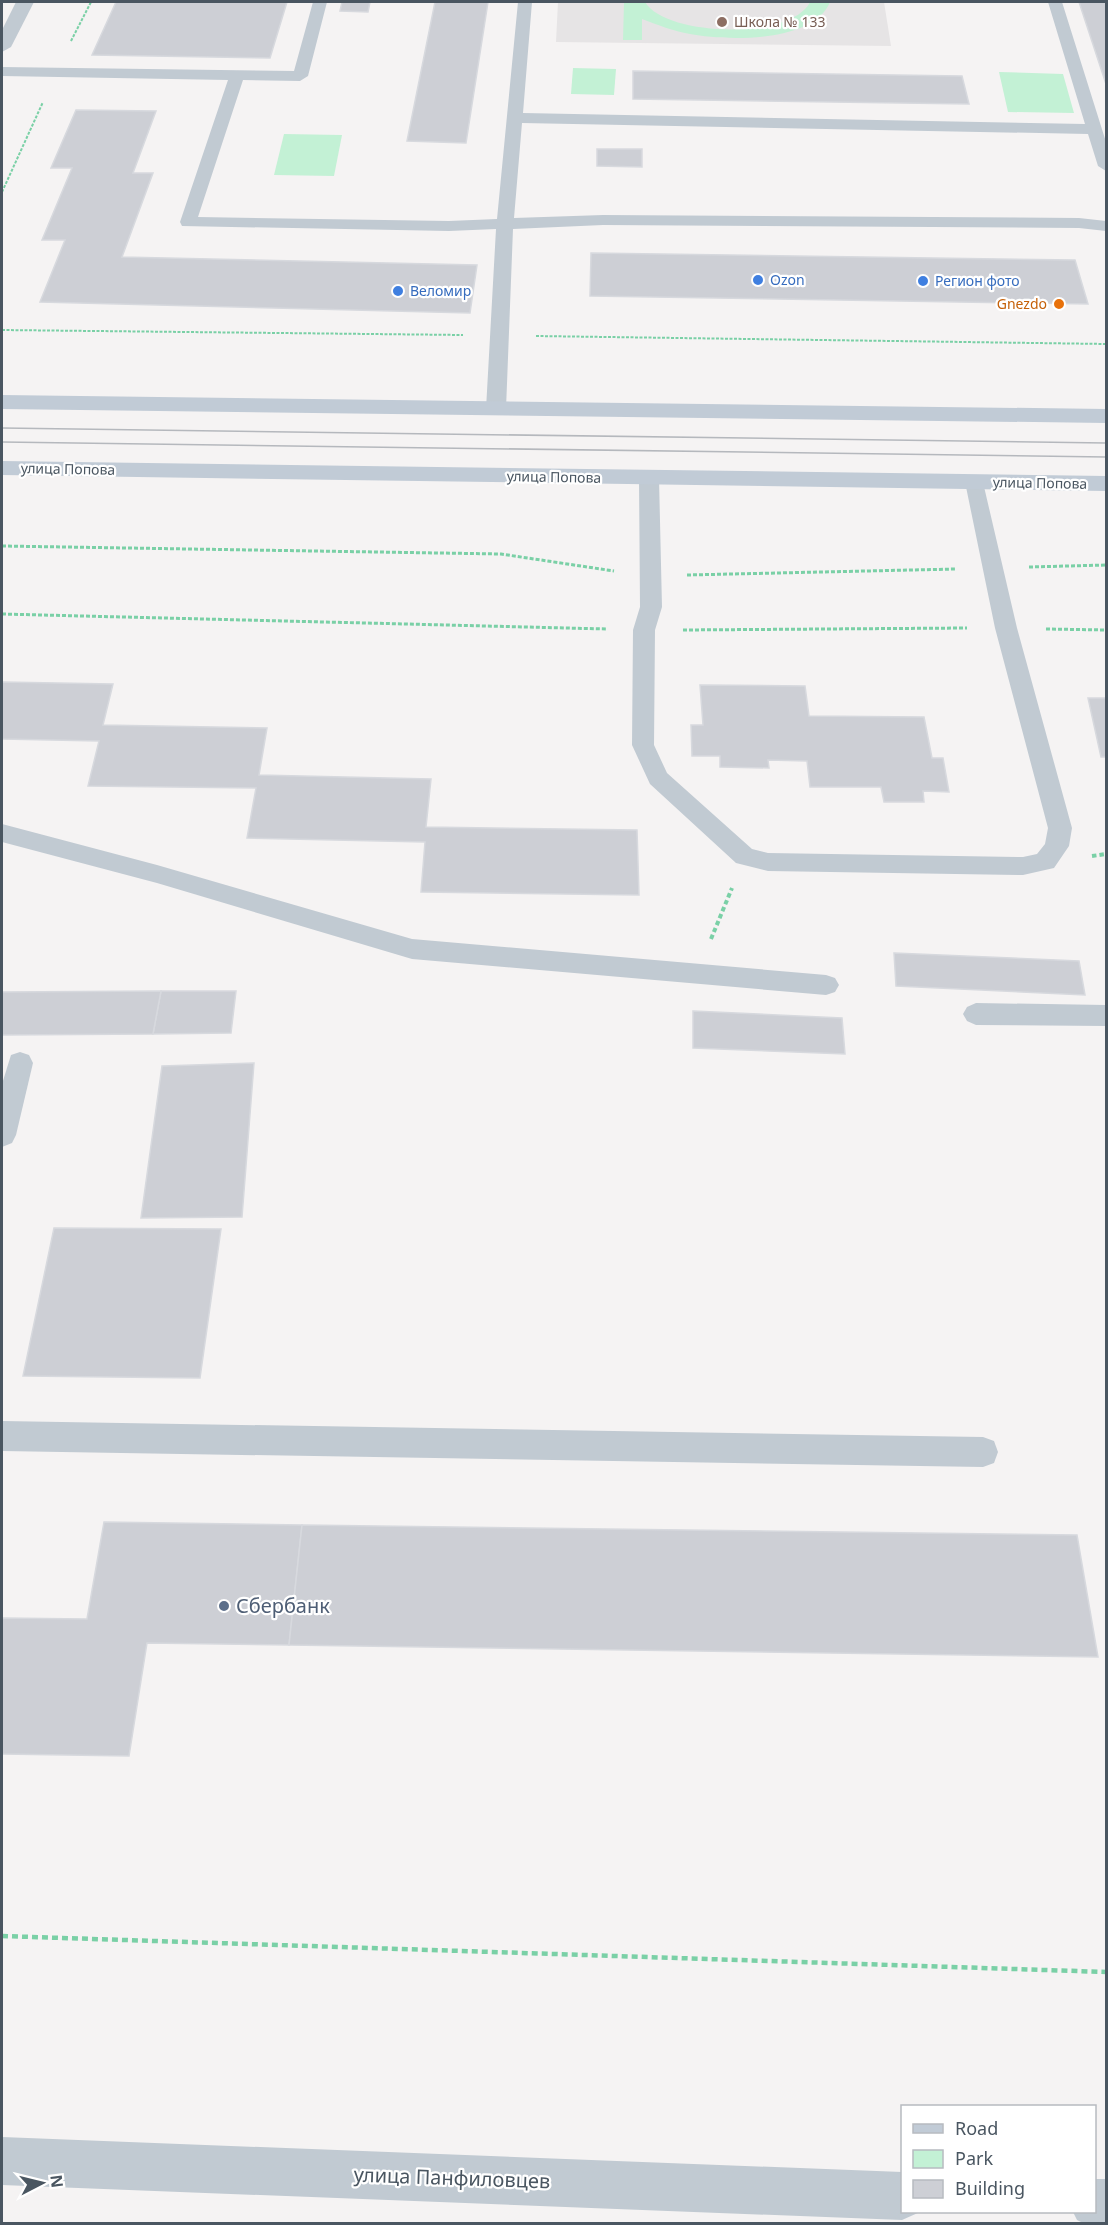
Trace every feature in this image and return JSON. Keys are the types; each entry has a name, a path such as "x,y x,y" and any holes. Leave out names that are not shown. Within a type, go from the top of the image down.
{"main road":[{"path":"2,402 1107,416"},
{"name":"улица Попова","path":"2,468 1107,484"}],"street":[{"path":"2,47 24,2"},
{"name":"улица Панфиловцев","path":"2,2161 901,2196"}],"lane":[{"path":"2,72 300,76 320,2"},
{"path":"496,409 505,222 525,2"},
{"path":"1055,2 1107,166"},
{"path":"237,75 188,222 449,226 505,222 603,220 1079,223 1107,226"},
{"path":"515,118 1095,129"},
{"path":"649,478 651,607 644,630 643,745 658,778 745,857 768,861 1012,866 1045,862 1057,846 1060,828 1006,628 975,482"},
{"path":"2,833 157,874 412,949 826,985"},
{"path":"976,1014 1107,1016"},
{"path":"2,1135 20,1063"},
{"path":"2,1436 983,1452"}],"path":[{"path":"2,330 1107,344"},
{"path":"2,546 501,554 651,576 1107,565"},
{"path":"2,614 644,630 1006,628 1107,630"},
{"path":"696,974 745,857"},
{"path":"2,1936 1107,1972"}],"shaded area":[{"name":"Школа № 133","path":"558,2 884,2 891,46 556,42"}],"green space":[{"path":"624,2 645,2 657,14 677,22 729,29 755,28 780,23 799,14 810,2 830,2 821,15 806,25 768,36 725,38 690,34 642,19 642,40 623,40"},
{"path":"573,68 616,69 614,95 571,94"},
{"path":"999,72 1063,74 1074,113 1008,112"},
{"path":"284,134 342,135 334,176 274,175"}],"building":[{"path":"116,2 287,2 270,58 92,55"},
{"path":"342,2 370,2 368,12 340,11"},
{"path":"435,2 488,2 466,143 407,141"},
{"path":"1079,2 1106,2 1106,84"},
{"path":"633,71 962,76 969,104 633,99"},
{"path":"76,110 156,111 133,173 153,173 122,257 477,265 470,313 40,302 65,240 42,240 72,168 51,168"},
{"path":"597,149 642,149 642,167 597,166"},
{"path":"591,253 1075,260 1088,304 590,296"},
{"path":"2,682 113,684 103,725 267,728 259,775 431,779 426,827 637,830 639,895 421,892 425,842 247,838 256,788 88,786 99,741 2,739"},
{"path":"700,685 805,686 809,716 924,717 932,758 943,758 949,792 923,791 924,802 884,802 881,787 810,787 807,761 768,760 769,768 720,767 720,756 692,756 691,725 703,725"},
{"path":"1088,698 1106,698 1106,757 1101,757"},
{"path":"894,953 1079,961 1085,995 896,986"},
{"path":"161,991 236,991 231,1033 153,1034"},
{"path":"161,991 153,1034 2,1035 2,992"},
{"path":"693,1011 842,1018 845,1054 693,1048"},
{"path":"254,1063 242,1217 141,1218 162,1066"},
{"path":"54,1228 221,1229 200,1378 23,1376"},
{"path":"104,1522 302,1525 289,1645 147,1643 129,1756 2,1754 2,1618 87,1619"},
{"path":"302,1525 1077,1535 1098,1657 289,1645"}],"tram line":[{"path":"2,428 1106,443"},
{"path":"2,442 1106,457"}],"place":[{"name":"Школа № 133","path":"722,22"},
{"name":"Ozon","path":"758,280"},
{"name":"Регион фото","path":"923,281"},
{"name":"Веломир","path":"398,291"},
{"name":"Gnezdo","path":"1059,304"},
{"name":"Сбербанк","path":"224,1606"}]}
